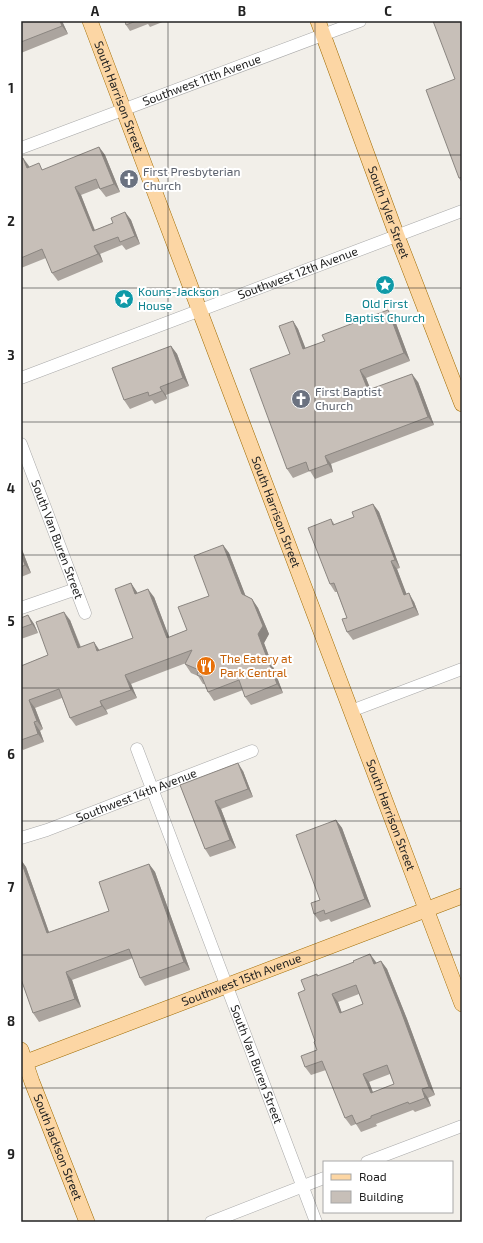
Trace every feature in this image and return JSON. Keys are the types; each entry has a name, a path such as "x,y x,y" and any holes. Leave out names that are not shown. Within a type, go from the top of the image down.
{"main road":[{"name":"South Harrison Street","path":"90,21 462,1004"},
{"name":"South Tyler Street","path":"320,28 397,236 462,404"},
{"name":"Southwest 15th Avenue","path":"22,1059 226,986 462,896"},
{"name":"South Jackson Street","path":"22,1059 87,1222"}],"street":[{"name":"Southwest 11th Avenue","path":"21,148 124,110 320,28 360,21"},
{"name":"Southwest 12th Avenue","path":"21,378 462,211"},
{"name":"South Van Buren Street","path":"21,444 85,613"},
{"path":"21,608 76,589"},
{"path":"351,711 462,669"},
{"name":"South Van Buren Street","path":"137,749 316,1222"},
{"name":"Southwest 14th Avenue","path":"21,838 42,832 252,751"},
{"path":"370,1161 462,1126"},
{"path":"211,1222 323,1178"}],"building":[{"path":"21,21 60,21 62,26 21,42"},
{"path":"125,21 136,21 126,25"},
{"path":"433,21 462,21 462,177 459,178 426,90 455,79"},
{"path":"99,147 114,184 100,189 96,179 75,187 93,231 113,223 111,218 125,212 135,236 120,242 118,237 94,246 98,254 52,273 42,249 21,258 21,159 23,158 27,168 39,163 42,170"},
{"name":"First Baptist Church","path":"388,310 404,353 360,370 368,390 412,374 428,417 325,456 328,464 309,471 306,462 287,469 250,369 290,354 279,326 293,321 303,349 325,341 322,335"},
{"path":"171,346 183,378 160,387 162,391 149,396 148,392 124,400 112,368"},
{"path":"373,504 395,560 391,561 404,595 409,593 414,607 347,632 342,619 347,618 334,583 330,584 308,528 331,519 333,525 354,517 352,512"},
{"path":"223,545 242,594 252,599 263,626 258,634 277,684 245,697 239,680 208,692 202,677 197,675 199,670 185,664 192,650 125,675 131,690 100,701 102,706 70,718 59,689 29,700 37,721 34,722 38,734 21,740 21,666 48,655 36,622 64,612 78,648 94,642 97,651 133,638 115,589 131,583 135,594 148,589 167,638 187,630 178,607 209,596 194,556"},
{"path":"21,554 25,565 21,567"},
{"path":"28,615 32,624 21,628 21,618"},
{"path":"238,763 248,789 215,801 230,840 205,849 180,785"},
{"path":"336,820 365,899 325,914 324,910 314,914 311,903 320,900 296,835"},
{"path":"21,861 47,933 109,911 99,882 149,864 184,962 140,978 129,949 66,972 75,999 33,1013 21,979"},
{"path":"370,954 374,964 381,961 429,1087 422,1089 425,1098 409,1104 408,1102 371,1116 371,1118 356,1124 352,1115 345,1118 322,1061 305,1067 301,1056 317,1050 298,993 305,990 301,980 317,974 317,976 354,962 353,961","holes":["356,985 363,1004 340,1013 332,994","387,1065 394,1084 371,1093 363,1074"]}],"place":[{"name":"First Presbyterian Church","path":"129,179"},
{"name":"Old First Baptist Church","path":"385,285"},
{"name":"Kouns-Jackson House","path":"124,299"},
{"name":"First Baptist Church","path":"301,399"},
{"name":"The Eatery at Park Central","path":"206,666"}]}
